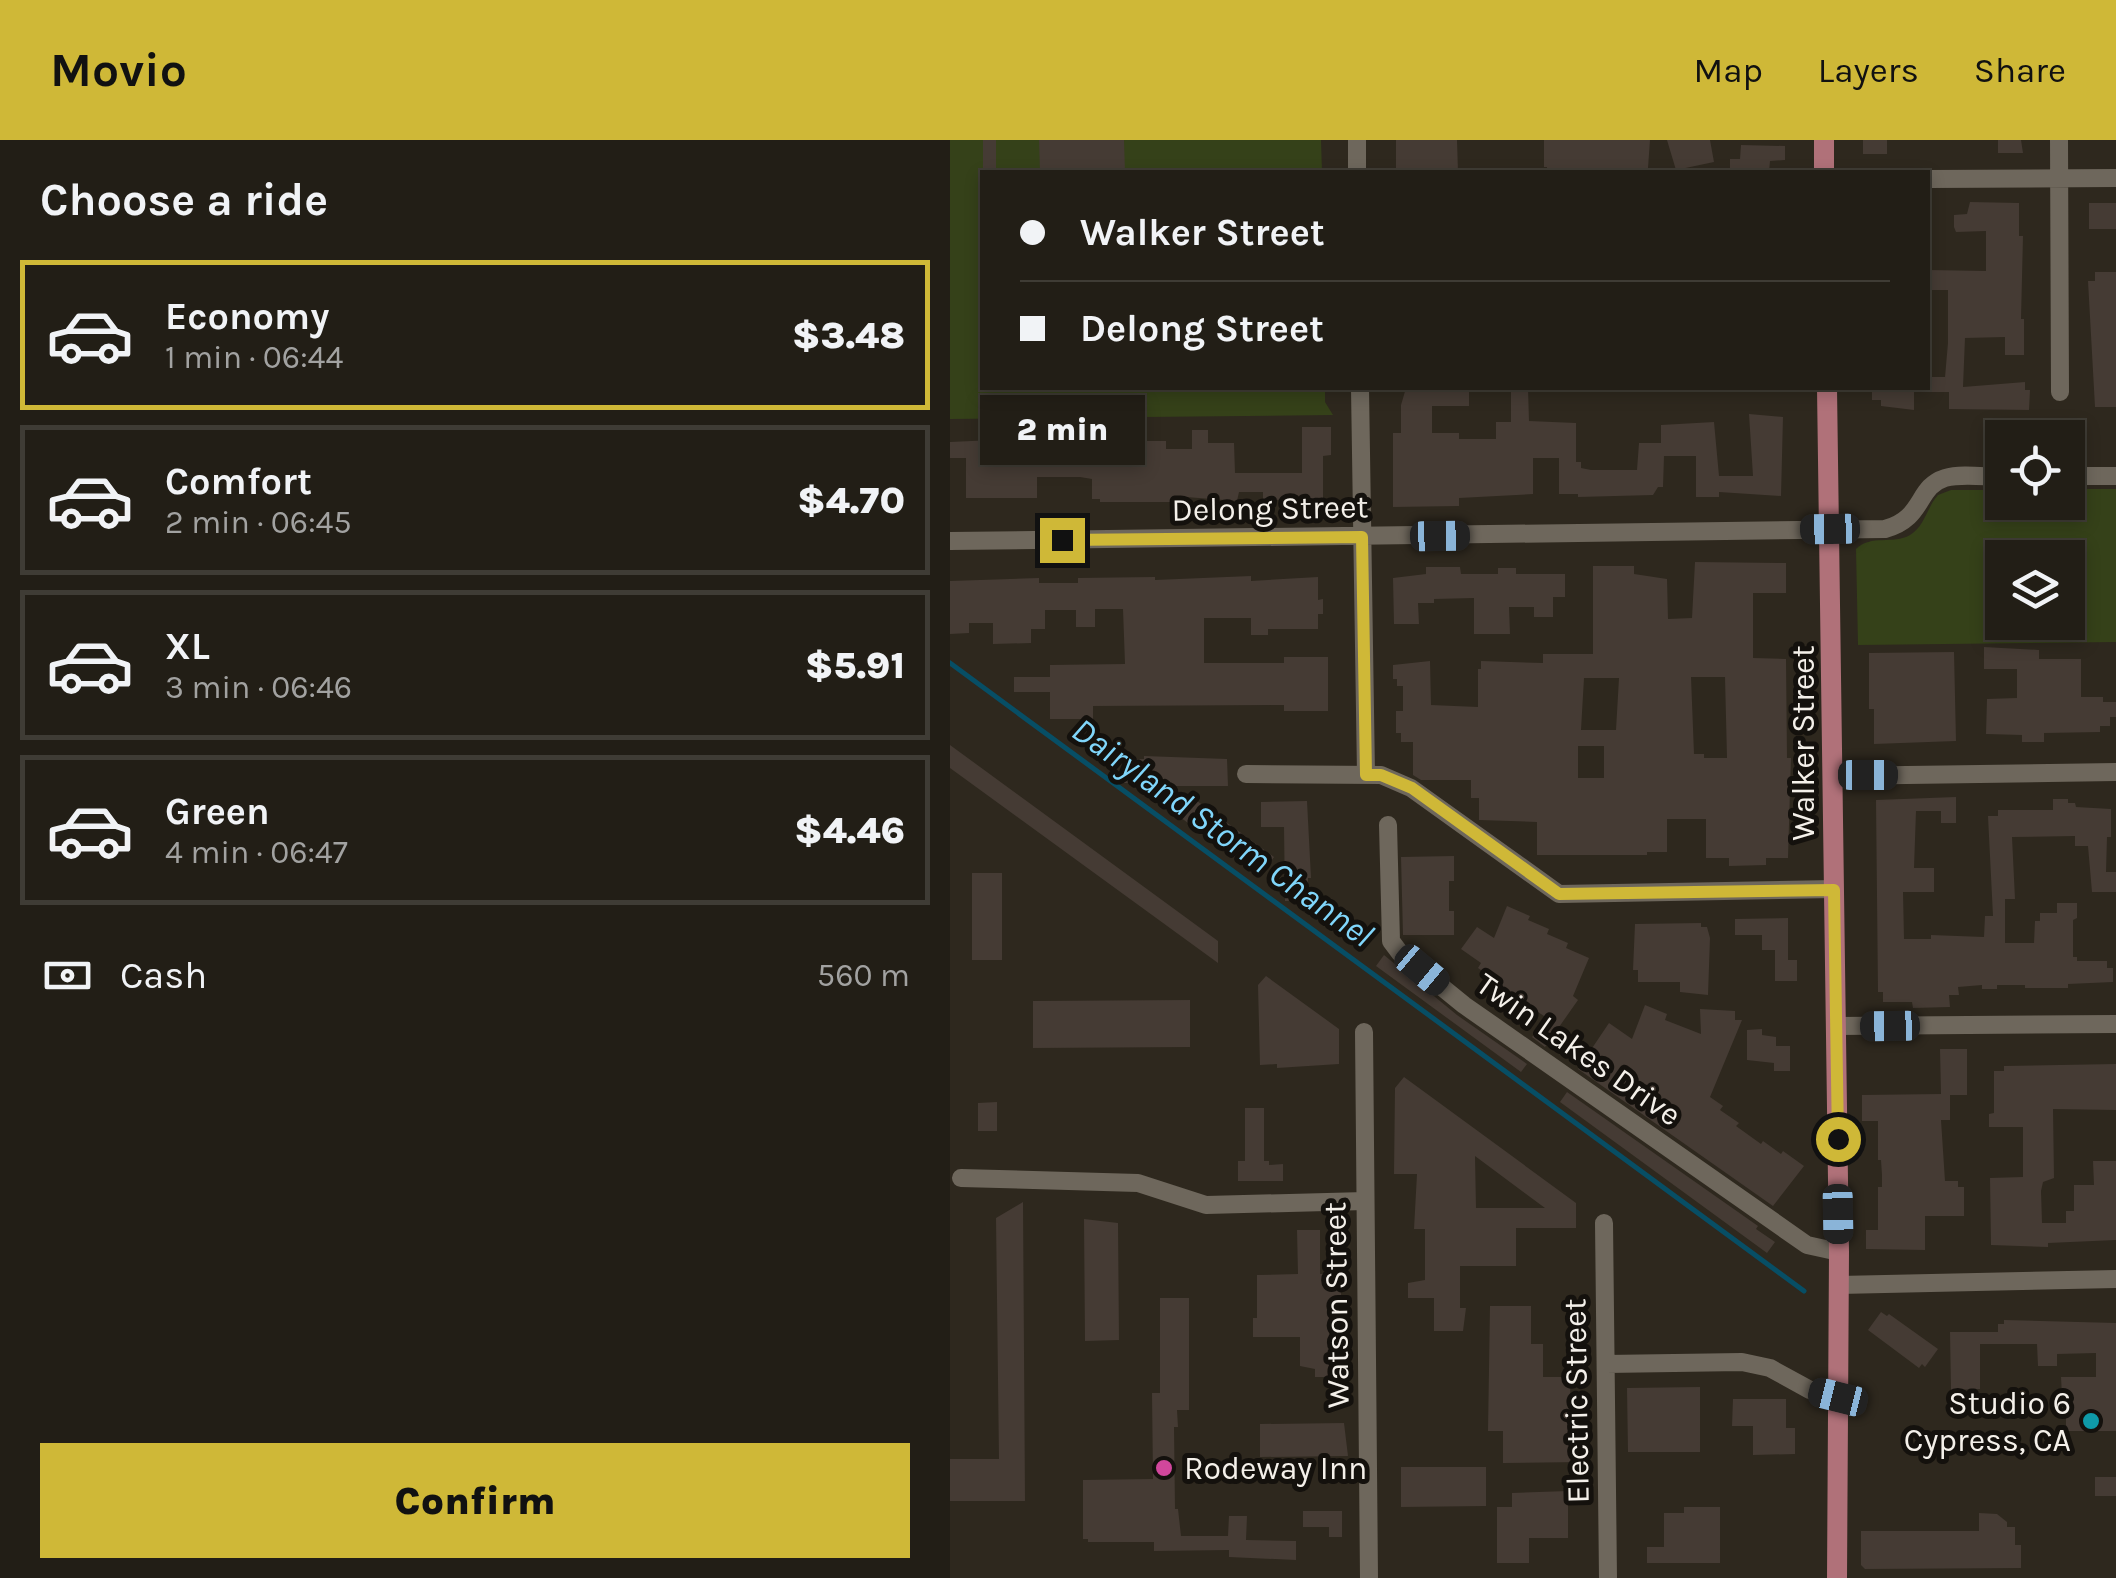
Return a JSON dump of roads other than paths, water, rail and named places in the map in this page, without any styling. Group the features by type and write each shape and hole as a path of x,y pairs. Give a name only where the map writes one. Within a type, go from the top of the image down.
{"main road":[{"path":"1824,140 1824,170"},
{"name":"Walker Street","path":"1827,390 1839,1252 1837,1578"}],"street":[{"path":"1357,140 1358,170"},
{"path":"2059,140 2060,392"},
{"path":"1930,179 2116,178"},
{"path":"1360,390 1366,775"},
{"path":"2085,476 2116,476"},
{"name":"Delong Street","path":"950,541 1885,529 1903,524 1934,484 1946,478 1985,477"},
{"path":"1834,776 2116,772"},
{"path":"1246,774 1381,775 1412,788 1559,894 1834,890"},
{"name":"Twin Lakes Drive","path":"1388,825 1391,941 1400,953 1464,1005 1807,1246 1839,1252"},
{"path":"1836,1026 2116,1024"},
{"name":"Watson Street","path":"1364,1032 1369,1578"},
{"path":"961,1178 1138,1183 1206,1205 1365,1202"},
{"name":"Electric Street","path":"1604,1223 1608,1578"},
{"path":"1839,1285 2116,1279"},
{"path":"1606,1364 1742,1362 1770,1368 1810,1390 1838,1397"}],"waterway":[{"name":"Dairyland Storm Channel","path":"950,663 1804,1291"}],"place":[{"name":"Studio 6 Cypress, CA","path":"2091,1421"},
{"name":"Rodeway Inn","path":"1164,1468"}]}
